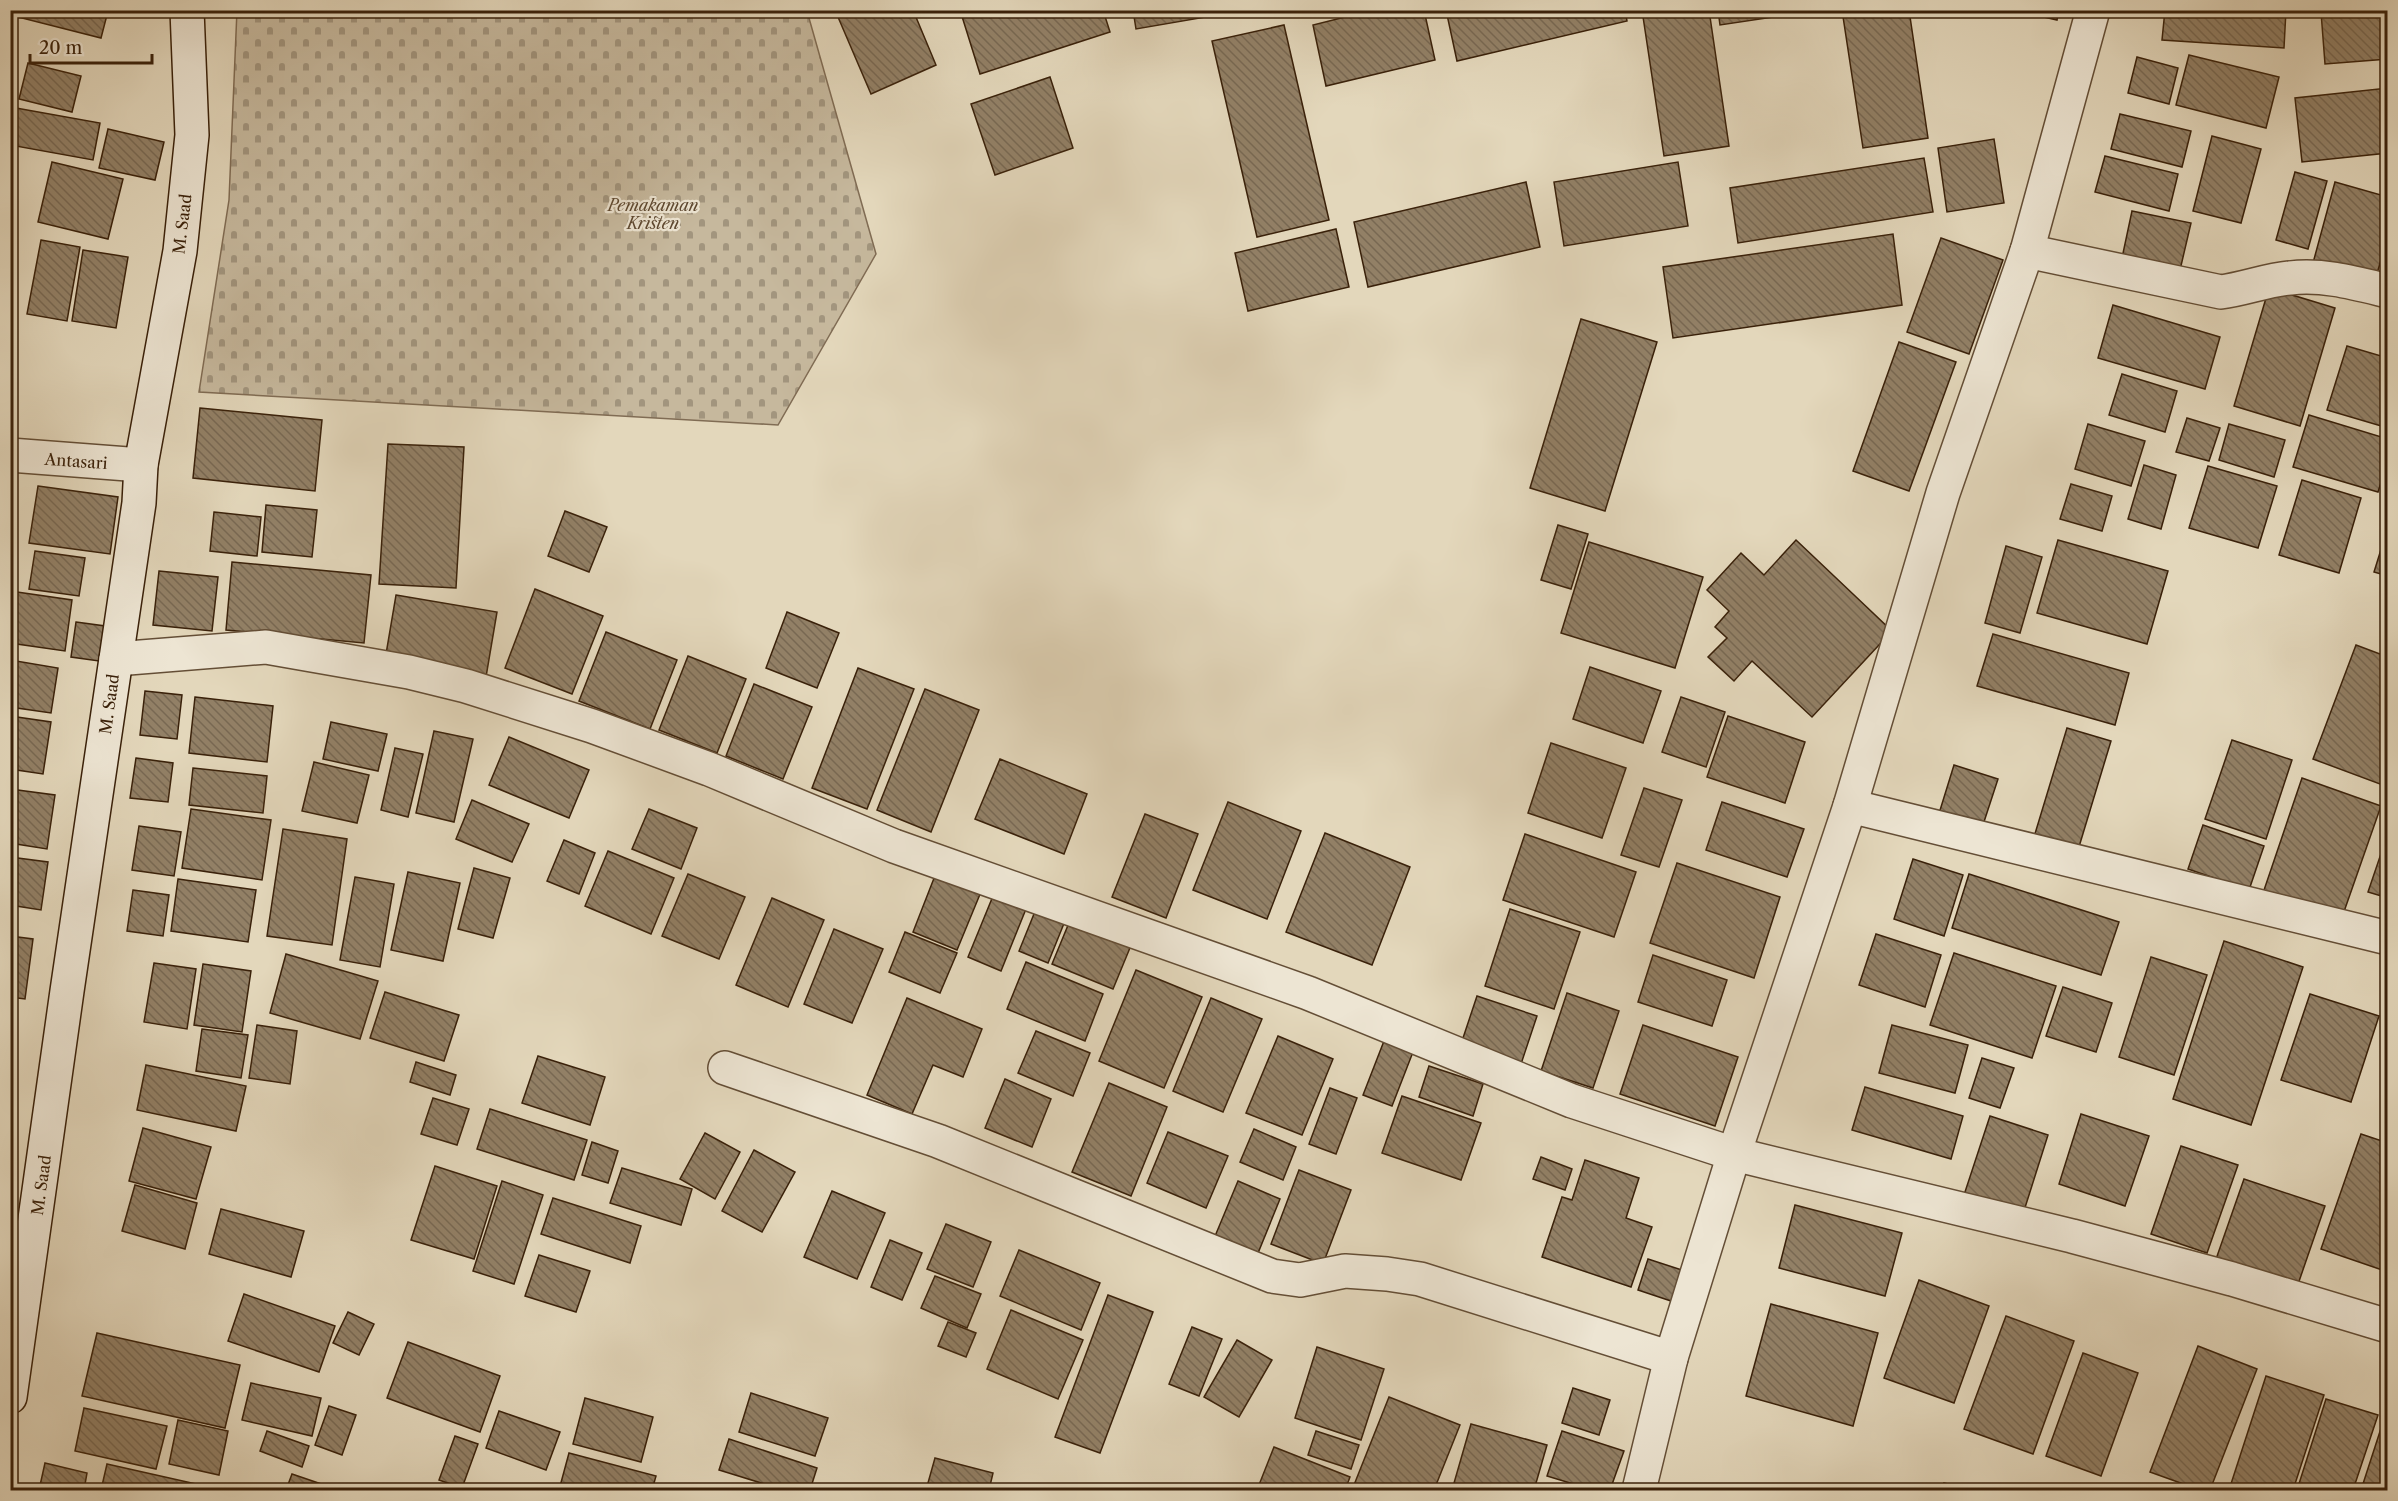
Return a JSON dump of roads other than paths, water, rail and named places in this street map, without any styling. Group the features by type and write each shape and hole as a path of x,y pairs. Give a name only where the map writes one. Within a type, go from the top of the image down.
{"street":[{"name":"M. Saad","path":"10,1397 67,991 140,503 141,465 180,251 192,135 187,10"},
{"path":"1638,1491 1671,1358 1734,1154 1850,806 1943,492 2027,251 2093,10"},
{"path":"2027,251 2221,292 2289,278 2331,278 2388,291"},
{"name":"Antasari","path":"10,455 141,465"},
{"path":"116,659 266,647 409,672 513,700 709,769 894,846 1308,993 1572,1101 1734,1154 2072,1236 2232,1279 2388,1326"},
{"path":"1850,806 2388,938"},
{"path":"725,1068 938,1141 1272,1276 1300,1280 1345,1271 1420,1279 1671,1358"}],"park label":[{"name":"Pemakaman Kristen","path":"653,214"}]}
